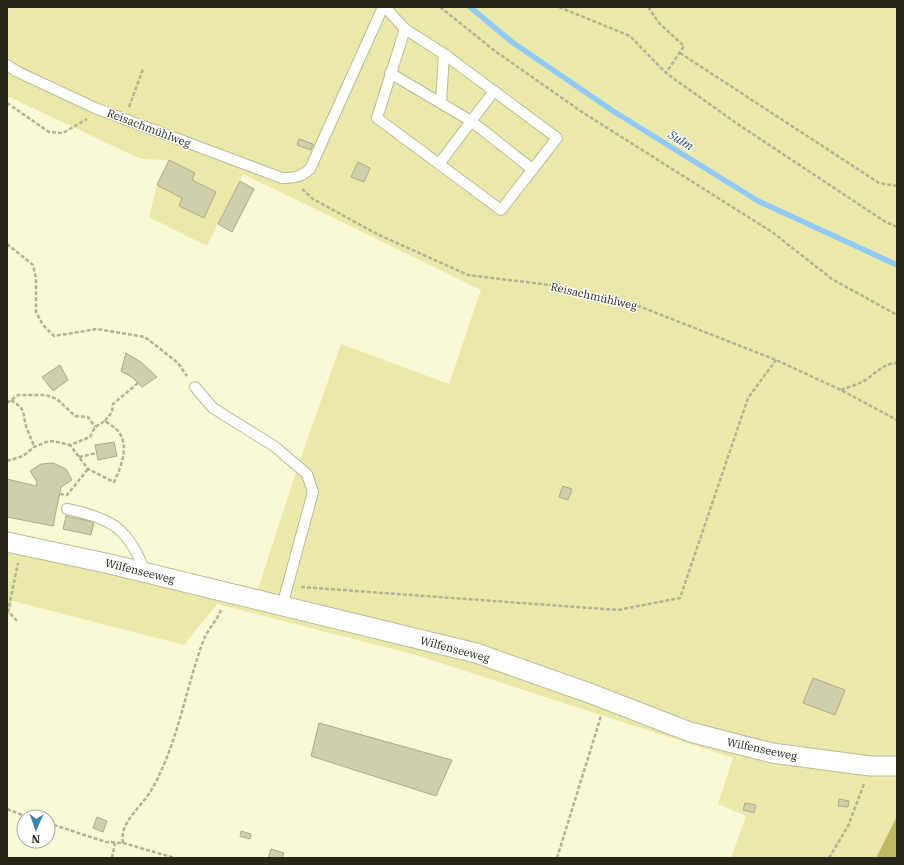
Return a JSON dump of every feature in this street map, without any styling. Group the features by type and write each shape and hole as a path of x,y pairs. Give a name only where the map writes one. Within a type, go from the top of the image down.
{"street":[{"name":"Wilfenseeweg","path":"7,542 145,572 476,653 690,732 772,753 870,766 897,766"}],"lane":[{"path":"295,178 304,175 310,169 384,7 405,29 444,54 557,138 501,210 377,118 405,29"},
{"path":"440,103 444,54"},
{"name":"Reisachmühlweg","path":"7,65 16,71 95,108 282,178 295,178"},
{"path":"390,73 471,121 532,169"},
{"path":"439,164 494,91"},
{"path":"195,387 213,408 274,446 307,474 313,492 282,606"},
{"path":"67,509 94,514 119,528 138,552 145,572"}],"path":[{"path":"440,7 495,51 582,112 772,232 832,278 897,315"},
{"path":"559,7 630,36 666,73 736,123 884,221 897,227"},
{"path":"648,7 659,23 684,46 666,73"},
{"path":"680,53 878,183 897,186"},
{"path":"125,119 143,69"},
{"path":"7,103 28,120 49,132 63,133 90,117 95,108"},
{"name":"Reisachmühlweg","path":"295,178 303,190 313,198 364,227 468,275 558,286 636,305 776,360 841,390 897,420"},
{"path":"7,244 33,265 36,278 36,312 43,325 54,336 97,329 145,337 178,363 195,387"},
{"path":"288,586 618,610 680,598 748,398 776,360"},
{"path":"841,390 863,382 875,372 892,363 897,363"},
{"path":"7,462 23,456 34,447 53,441 70,445 90,437 95,427 105,421 112,412 113,404 138,383"},
{"path":"7,403 18,395 46,394 57,399 75,416 88,417 95,427"},
{"path":"11,400 20,407 25,414 26,426 32,437 34,447"},
{"path":"70,445 88,469 114,482 122,464 122,439 117,430 105,421"},
{"path":"79,457 97,453"},
{"path":"60,494 67,495 88,469"},
{"path":"17,569 8,611 17,621"},
{"path":"123,844 121,836 124,827 152,790 169,752 183,714 204,639 210,627 219,615 229,593"},
{"path":"558,858 606,700"},
{"path":"829,858 848,826 859,796"},
{"path":"56,826 106,842 123,844 175,858"},
{"path":"112,858 115,843"}],"shaded area":[{"path":"7,7 897,7 897,816 876,858 731,858 746,816 718,804 733,758 416,655 217,604 184,645 13,601 7,622 7,532 258,589 298,466 341,344 449,384 481,290 243,174 207,246 149,217 157,185 169,160 141,159 7,96"},
{"path":"897,816 897,858 876,858"}],"building":[{"path":"299,139 313,144 311,150 297,145"},
{"path":"169,160 195,173 192,180 216,192 204,218 179,206 182,198 157,185"},
{"path":"358,162 370,168 364,182 351,177"},
{"path":"240,181 254,189 232,232 218,224"},
{"path":"126,353 141,362 157,377 142,387 133,378 121,371"},
{"path":"60,365 68,380 53,391 42,377"},
{"path":"114,442 117,456 98,460 95,445"},
{"path":"53,463 66,469 72,480 61,487 53,526 7,517 7,479 36,486 37,482 30,471 41,464"},
{"path":"563,486 572,489 568,500 559,497"},
{"path":"66,516 94,522 91,535 63,529"},
{"path":"813,678 845,690 835,715 803,703"},
{"path":"319,723 452,760 436,796 311,756"},
{"path":"839,799 849,801 848,807 838,806"},
{"path":"745,803 756,805 754,813 743,810"},
{"path":"97,817 107,821 103,832 93,828"},
{"path":"241,831 251,834 250,839 240,836"},
{"path":"271,849 284,853 282,858 268,858"}],"waterway":[{"name":"Sulm","path":"470,7 512,42 613,111 758,201 897,265"}]}
